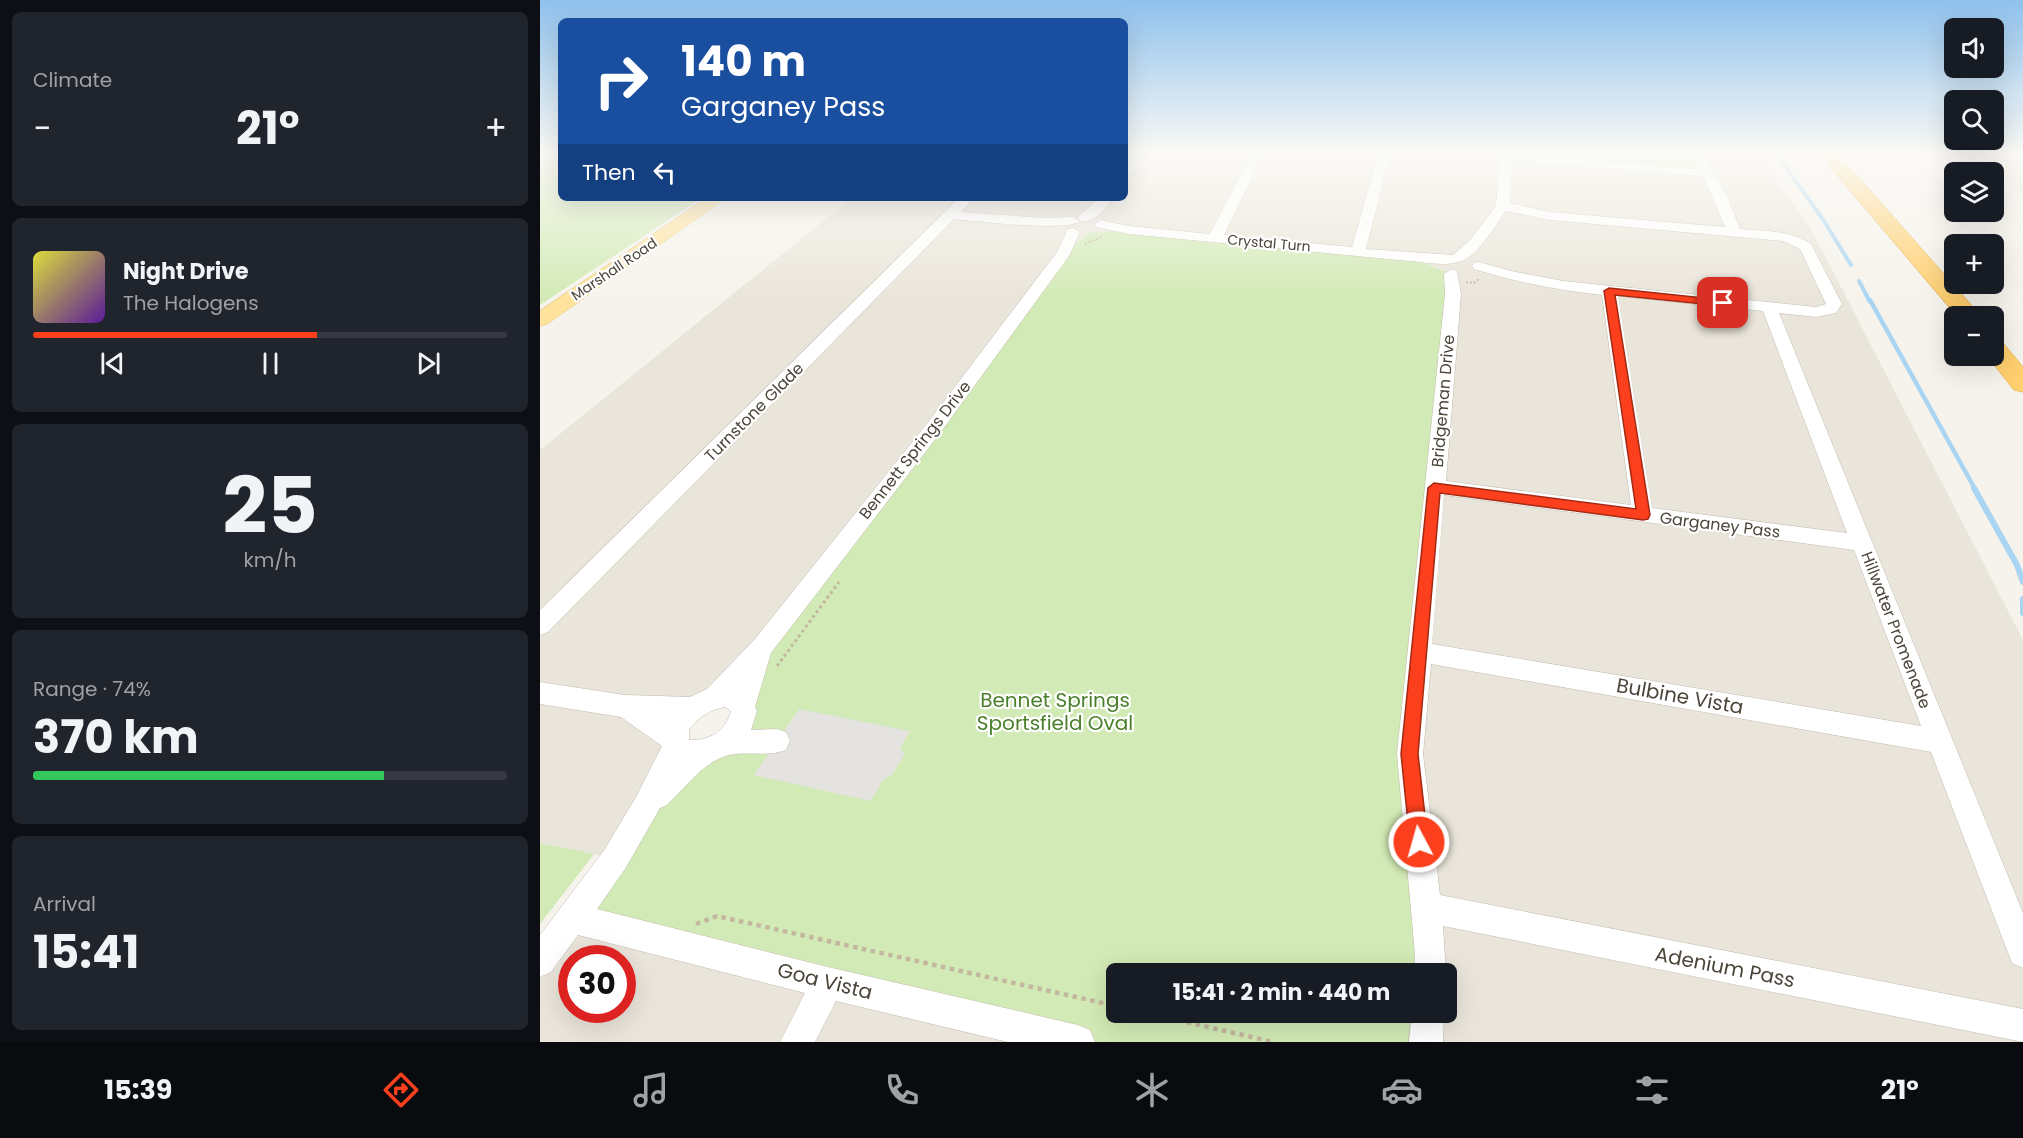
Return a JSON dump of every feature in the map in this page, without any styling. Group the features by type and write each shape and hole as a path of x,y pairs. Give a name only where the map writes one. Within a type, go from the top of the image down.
{"highway":[{"path":"1872,204 1960,306"},
{"path":"1885,204 1944,271"},
{"path":"1965,294 1975,306"},
{"path":"2004,340 2023,363"},
{"path":"2004,360 2023,384"}],"main road":[{"name":"Marshall Road","path":"540,320 710,204"}],"street":[{"name":"Turnstone Glade","path":"540,625 962,204"},
{"path":"1087,229 1103,204"},
{"path":"1215,238 1232,204"},
{"path":"1358,252 1371,204"},
{"path":"1721,204 1734,232"},
{"path":"1452,271 1503,206 1550,216 1785,237 1806,247 1834,304 1830,310 1816,312 1609,291 1643,515"},
{"name":"Crystal Turn","path":"951,215 1409,257 1452,271 1475,269 1563,286 1609,291"},
{"name":"Bennett Springs Drive","path":"675,742 679,722 704,703 763,646 936,425 1064,253 1087,229"},
{"path":"1452,271 1475,269 1475,243"},
{"name":"Bridgeman Drive","path":"1431,963 1410,754 1452,271"},
{"name":"Hillwater Promenade","path":"1769,307 2023,952"},
{"name":"Garganey Pass","path":"1434,488 1862,543"},
{"name":"Bennett Springs Drive","path":"714,748 734,735 763,646"},
{"name":"Bulbine Vista","path":"1419,652 1940,741"},
{"path":"540,693 626,706 704,703 733,698 743,712 777,741 714,748 692,754 682,752 675,742 626,706"},
{"path":"540,961 615,859 646,807 675,742"},
{"path":"646,807 714,748"},
{"name":"Adenium Pass","path":"1426,907 2023,1026"},
{"name":"Goa Vista","path":"572,918 828,983 1078,1042"},
{"path":"797,1042 828,983"},
{"path":"1426,1042 1427,1023"}],"path":[{"path":"777,667 839,581"},
{"path":"687,924 696,924 717,916 1106,1004"},
{"path":"1191,1023 1273,1042"}],"shaded area":[{"path":"845,204 1793,204 1810,227 2023,640 2023,1042 1426,1042 1427,1023 1457,1023 1457,963 1429,963 1410,754 1452,274 1409,257 1089,233 1064,253 676,746 615,859 540,843 540,450"},
{"path":"799,709 910,731 900,748 905,754 891,776 883,780 871,801 754,775"},
{"path":"572,918 1078,1042 540,1042 540,961"}],"green space":[{"path":"540,204 693,204 540,305"},
{"name":"Bennet Springs Sportsfield Oval","path":"1129,230 1409,257 1452,274 1420,652 1430,963 1106,963 1106,1023 1427,1023 1426,1042 1078,1042 572,918 646,807 715,749 763,646 1064,253 1089,233"},
{"path":"540,843 594,854 540,924"}],"waterway":[{"path":"1812,204 1851,265"},
{"path":"1859,281 1870,302"},
{"path":"1870,300 1975,489"},
{"path":"1974,488 2017,565 2023,582"},
{"path":"2023,599 2023,613"}],"route":[{"path":"1419,842 1410,754 1434,488 1643,515 1609,291 1723,303"}]}
